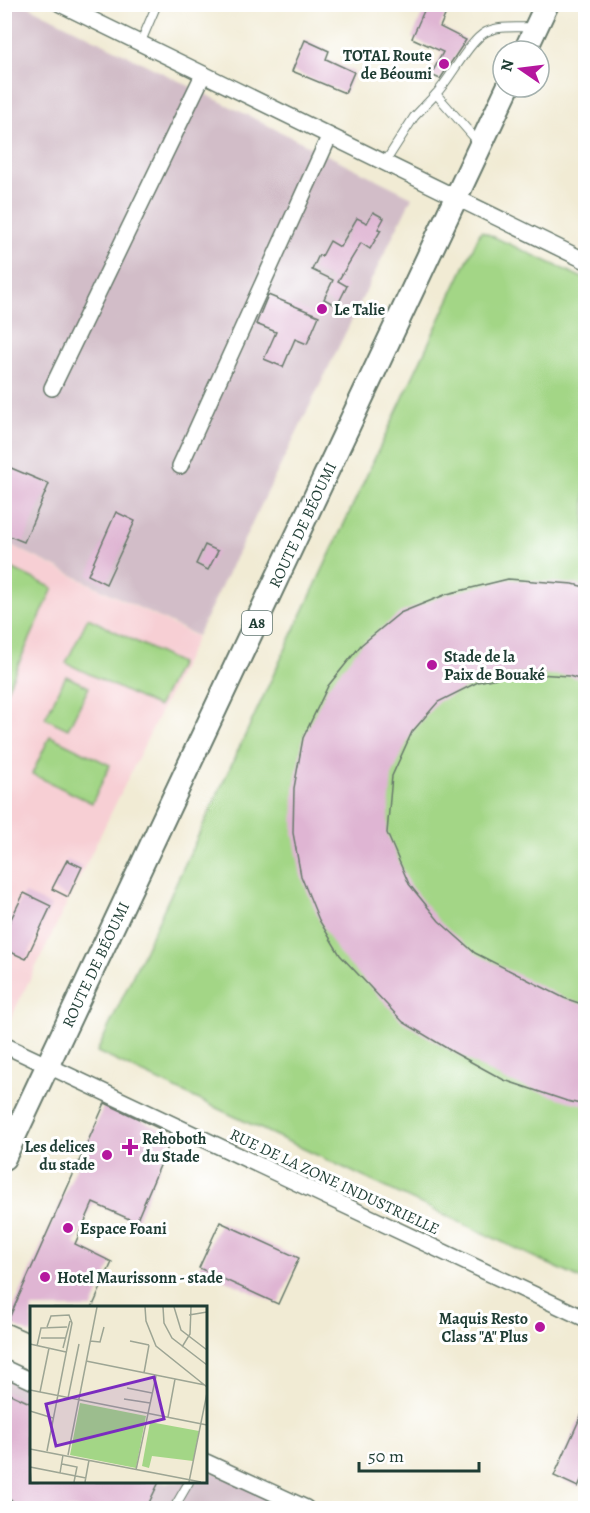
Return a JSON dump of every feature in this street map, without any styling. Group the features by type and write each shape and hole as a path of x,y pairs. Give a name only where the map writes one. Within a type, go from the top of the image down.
{"main road":[{"path":"531,39 547,4"},
{"name":"ROUTE DE BÉOUMI","path":"4,1158 503,99"}],"street":[{"path":"60,4 585,261"},
{"path":"52,388 203,75"},
{"path":"180,466 329,137"},
{"name":"RUE DE LA ZONE INDUSTRIELLE","path":"4,1046 585,1318"},
{"path":"4,1368 30,1380"},
{"path":"207,1462 306,1509"}],"lane":[{"path":"140,44 157,4"},
{"path":"384,164 414,117 447,82 477,39 487,31 499,28 537,27"},
{"path":"436,94 481,146"},
{"path":"174,1509 188,1483"}],"shaded area":[{"path":"4,5 26,5 412,197 197,636 5,542"},
{"path":"4,542 197,637 7,1026 4,1025"},
{"path":"4,1377 30,1389 30,1483 207,1483 207,1468 295,1508 5,1508"}],"green space":[{"name":"Stade de la Paix de Bouaké","path":"481,231 585,279 585,1281 97,1052"},
{"path":"5,565 53,588 5,694"},
{"path":"88,618 180,663 158,707 66,663"},
{"path":"66,676 89,687 68,729 45,718"},
{"path":"50,736 110,765 92,803 32,774"}],"building":[{"path":"427,4 450,4 440,27 466,40 440,79 431,75 443,52 412,38"},
{"path":"305,40 329,51 326,59 354,72 345,93 292,71"},
{"path":"373,212 384,218 378,229 381,230 370,249 361,243 338,281 347,286 337,306 324,299 333,280 312,270 319,255 322,256 330,241 340,247 357,218 367,223"},
{"path":"268,295 319,316 307,344 295,339 283,367 264,359 276,332 256,324"},
{"path":"4,465 49,484 24,542 4,534"},
{"path":"116,512 135,521 106,584 88,575"},
{"path":"205,545 218,551 208,570 196,564"},
{"path":"508,579 585,587 585,681 569,676 521,673 478,682 438,702 412,732 392,776 387,833 409,884 439,921 475,953 564,998 585,1005 585,1105 504,1080 403,1022 340,955 319,920 301,876 293,833 294,788 303,738 328,686 361,645 400,613 447,594"},
{"path":"67,860 82,867 68,897 52,889"},
{"path":"24,893 51,906 26,959 4,949 4,933"},
{"path":"105,1103 173,1135 136,1222 93,1203 75,1244 112,1262 93,1306 30,1306 30,1333 7,1323"},
{"path":"220,1222 299,1258 278,1304 199,1268"},
{"path":"4,1391 30,1403 30,1483 159,1483 146,1509 28,1509 4,1497"},
{"path":"585,1407 585,1471 578,1487 554,1476"}],"place":[{"name":"TOTAL Route de Béoumi","path":"444,64"},
{"name":"Le Talie","path":"322,309"},
{"name":"Stade de la Paix de Bouaké","path":"432,665"},
{"name":"Rehoboth du Stade","path":"130,1147"},
{"name":"Les delices du stade","path":"107,1155"},
{"name":"Espace Foani","path":"68,1228"},
{"name":"Hotel Maurissonn - stade","path":"45,1277"},
{"name":"Maquis Resto Class \"A\" Plus","path":"540,1327"}]}
